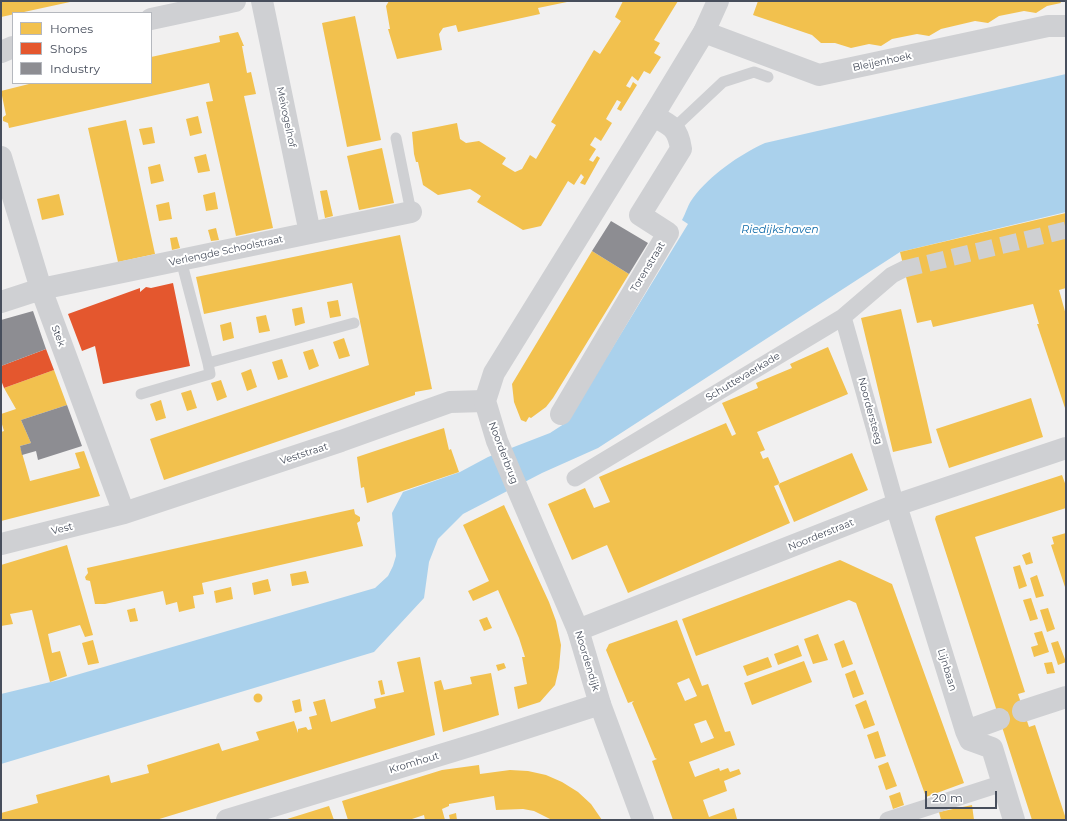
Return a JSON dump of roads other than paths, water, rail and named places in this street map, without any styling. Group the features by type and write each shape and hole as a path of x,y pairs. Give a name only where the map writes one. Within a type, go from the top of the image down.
{"street":[{"path":"164,11 235,1"},
{"name":"Meivogelhof","path":"262,1 310,233"},
{"path":"485,401 494,373 704,32 718,1"},
{"name":"Bleijenhoek","path":"704,32 819,75 1048,26 1066,26"},
{"path":"1,52 12,47"},
{"path":"653,116 668,123 673,129"},
{"name":"Torenstraat","path":"561,414 668,233 640,215 681,149 679,136 673,129"},
{"name":"Stek","path":"1,157 41,289 124,513"},
{"name":"Verlengde Schoolstraat","path":"1,302 41,289 411,212"},
{"name":"Schuttevaerkade","path":"575,478 844,317 892,275 904,269"},
{"name":"Noordersteeg","path":"844,317 896,505"},
{"name":"Noorderbrug","path":"485,401 497,441 520,497"},
{"name":"Veststraat","path":"124,513 341,441 450,402 485,401"},
{"name":"Noorderstraat","path":"578,630 896,505 1065,453"},
{"name":"Noordendijk","path":"520,497 578,630 600,704 643,820"},
{"name":"Lijnbaan","path":"896,505 966,731"},
{"name":"Vest","path":"1,544 124,513"},
{"path":"1023,711 1066,697"},
{"name":"Kromhout","path":"227,820 460,749 600,704"},
{"path":"999,719 966,731 970,740 992,748 1014,820"},
{"path":"888,820 1003,783"}],"lane":[{"path":"673,129 723,82 754,72 768,76"},
{"path":"396,138 411,212"},
{"path":"140,394 210,374 181,260"},
{"path":"208,363 354,324"}],"water":[{"name":"Riedijkshaven","path":"1066,74 1066,212 900,252 598,448 542,473 463,514 438,539 429,562 424,598 374,652 1,764 1,694 59,680 375,588 388,576 396,556 392,513 403,492 460,472 488,457 550,433 567,422 688,224 682,220 691,200 716,174 745,153 765,143"}],"tunnel":[{"path":"904,269 1066,230"}]}
